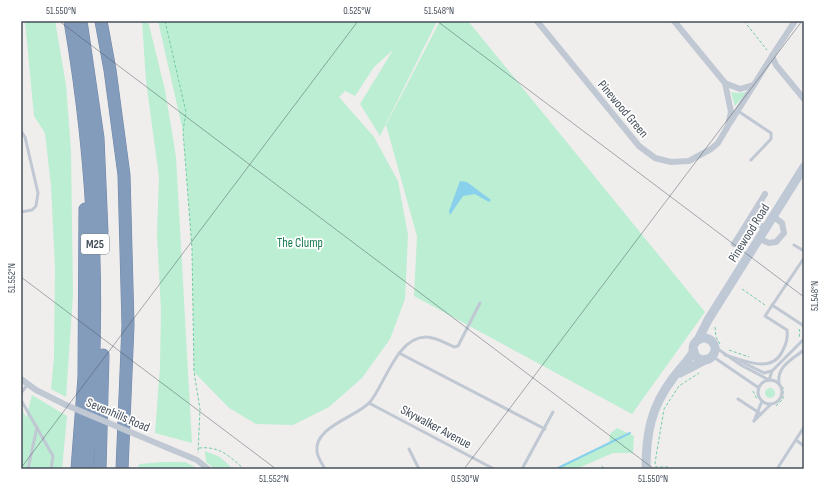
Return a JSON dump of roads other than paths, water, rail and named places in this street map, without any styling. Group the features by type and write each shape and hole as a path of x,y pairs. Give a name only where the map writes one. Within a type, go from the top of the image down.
{"highway":[{"name":"M25","path":"67,21 74,68 85,168 84,377 77,469"},
{"name":"M25","path":"70,21 85,119 92,185 95,250 95,367 87,469"},
{"name":"M25","path":"81,21 98,138 102,212 103,372 100,469"},
{"name":"M25","path":"101,21 110,70 124,174 128,325 122,469"},
{"name":"M25","path":"92,469 103,372"}],"street":[{"name":"Pinewood Green","path":"536,21 639,146 647,153 671,162 688,161 718,144 753,85 795,21"},
{"name":"Pinewood Green","path":"674,21 725,83 731,112 728,126"},
{"path":"772,56 776,65 804,98"},
{"path":"725,83 740,89 753,85"},
{"name":"Pinewood Road","path":"698,340 708,320 804,167"},
{"path":"734,244 765,194"},
{"path":"760,239 768,243 776,242 784,233 782,223 774,217"},
{"path":"750,219 766,229"},
{"name":"Pinewood Road","path":"713,343 710,326 715,311"},
{"path":"646,469 648,430 657,406 674,376 686,363 694,351 698,340 704,338 713,343 709,358 674,376"},
{"path":"694,351 699,358 709,358"},
{"name":"Sevenhills Road","path":"21,379 66,405 198,460 208,469"}],"lane":[{"path":"738,111 771,133 771,139 751,160"},
{"path":"21,131 25,137 38,193 38,200 32,210 21,212"},
{"path":"794,245 804,251"},
{"path":"725,355 763,365 775,360 785,347 788,339 787,330 765,316 804,258"},
{"path":"324,469 317,452 318,442 324,432 369,403 399,354 410,343 424,337 440,340 454,347 458,346 480,303"},
{"path":"771,307 804,326"},
{"path":"760,412 762,401 759,395 759,388 763,383 769,380 772,371 804,339"},
{"path":"713,343 725,355 769,380 779,384"},
{"path":"760,412 778,401 782,395 779,384 780,373 785,365 804,350"},
{"path":"399,354 545,429"},
{"path":"725,355 764,373 772,371"},
{"path":"709,358 759,388"},
{"path":"28,384 22,393 21,400 53,456 50,469"},
{"path":"738,399 760,412"},
{"path":"762,401 772,404"},
{"name":"Skywalker Avenue","path":"369,403 494,469"},
{"path":"522,469 553,412"},
{"path":"28,469 37,427"},
{"path":"777,469 804,427"},
{"path":"796,440 804,446"},
{"path":"409,449 419,469"}],"water":[{"path":"460,181 467,182 491,200 489,202 475,194 463,196 450,215 449,211"}],"waterway":[{"path":"556,469 630,433"}],"park label":[{"name":"The Clump","path":"300,243"}]}
